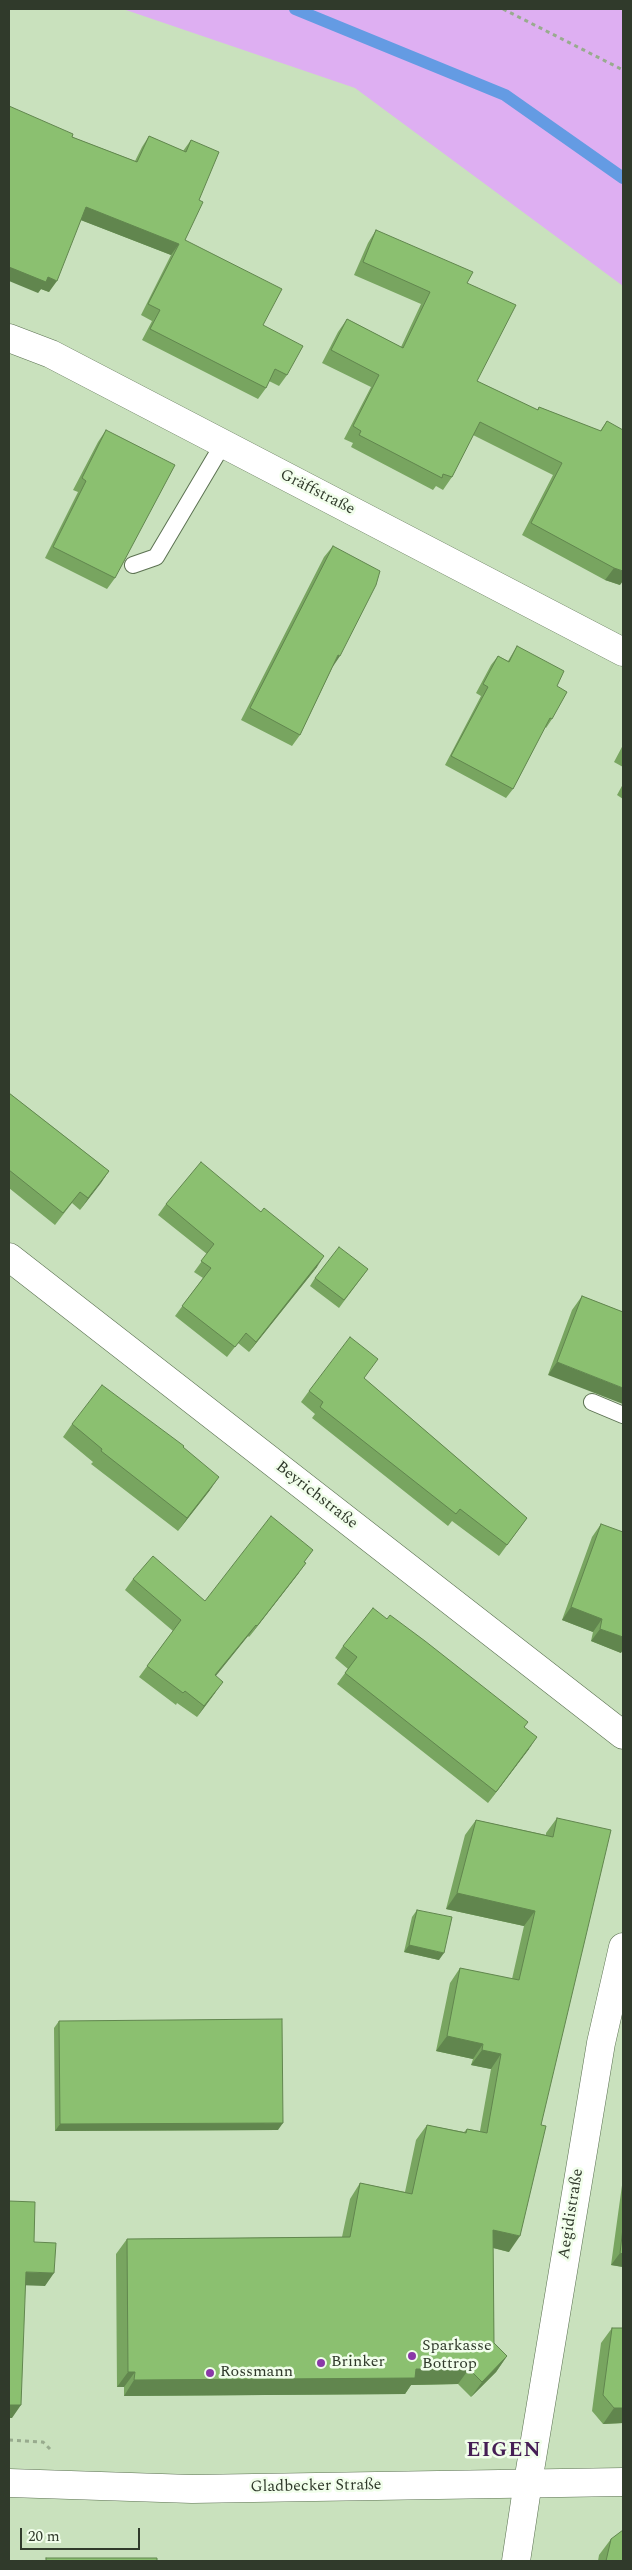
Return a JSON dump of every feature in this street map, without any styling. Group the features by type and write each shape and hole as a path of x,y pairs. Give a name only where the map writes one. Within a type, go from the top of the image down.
{"street":[{"name":"Gräffstraße","path":"9,338 51,354 623,652"},
{"name":"Beyrichstraße","path":"9,1257 623,1735"},
{"name":"Aegidistraße","path":"516,2561 601,2043 623,1947"},
{"name":"Gladbecker Straße","path":"9,2483 200,2489 528,2482 623,2482"}],"lane":[{"path":"133,565 156,558 223,444"},
{"path":"592,1402 623,1415"}],"path":[{"path":"503,9 623,70"}],"shaded area":[{"path":"123,9 619,9 623,11 623,286 355,88"}],"building":[{"path":"9,106 73,134 72,137 137,162 149,136 186,152 191,140 219,152 199,200 203,202 185,240 282,289 263,325 303,346 287,375 275,369 266,388 150,329 160,310 148,304 179,244 86,207 57,281 48,277 46,282 9,267"},
{"path":"376,230 473,272 467,283 516,305 477,381 538,410 539,407 601,431 607,421 623,430 623,571 614,568 531,523 562,463 480,422 452,477 443,474 442,478 359,435 361,431 353,426 379,375 331,350 347,319 403,348 430,292 363,262"},
{"path":"106,430 175,465 115,578 53,547 86,481 82,478"},
{"path":"333,546 380,571 376,585 340,656 338,655 300,735 250,708"},
{"path":"517,646 564,671 557,686 567,692 552,719 550,718 513,789 451,756 488,687 483,684 498,656 509,662"},
{"path":"9,1093 109,1171 88,1198 80,1192 63,1213 9,1170"},
{"path":"201,1162 261,1212 264,1208 324,1256 256,1342 246,1333 235,1347 182,1306 211,1268 201,1261 214,1244 166,1204"},
{"path":"339,1247 368,1269 344,1300 315,1278"},
{"path":"582,1296 623,1312 623,1388 557,1362"},
{"path":"350,1337 378,1359 364,1378 527,1518 507,1545 460,1509 456,1514 320,1407 323,1402 309,1391"},
{"path":"102,1385 184,1446 219,1477 187,1518 101,1451 102,1449 72,1424"},
{"path":"271,1516 313,1550 304,1562 306,1563 257,1626 215,1675 223,1682 204,1706 147,1666 181,1620 133,1579 153,1556 205,1601"},
{"path":"601,1524 623,1532 623,1637 600,1629 602,1619 571,1607"},
{"path":"373,1608 387,1619 390,1615 528,1722 524,1727 537,1737 496,1792 345,1673 357,1657 343,1646"},
{"path":"557,1818 611,1830 541,2125 546,2126 520,2236 493,2230 494,2343 507,2356 482,2382 469,2369 416,2369 415,2378 134,2380 135,2372 128,2372 127,2239 350,2237 360,2183 412,2194 427,2125 466,2133 467,2129 487,2133 501,2054 482,2050 483,2044 447,2036 460,1968 519,1980 535,1911 457,1893 476,1820 553,1837"},
{"path":"417,1910 452,1917 444,1953 409,1945"},
{"path":"282,2019 283,2123 60,2124 59,2021"},
{"path":"9,2201 35,2202 34,2242 56,2243 54,2273 26,2272 21,2405 9,2405"},
{"path":"623,2228 623,2254 620,2253"},
{"path":"612,2328 623,2328 623,2408 614,2408 603,2395"},
{"path":"623,2530 623,2561 606,2561 611,2539"},
{"path":"46,2558 157,2558 157,2561 46,2561"}],"waterway":[{"path":"295,9 505,95 623,178"}],"place":[{"name":"Sparkasse Bottrop","path":"412,2356"},
{"name":"Brinker","path":"321,2363"},
{"name":"Rossmann","path":"210,2373"}],"district":[{"name":"EIGEN","path":"504,2452"}]}
